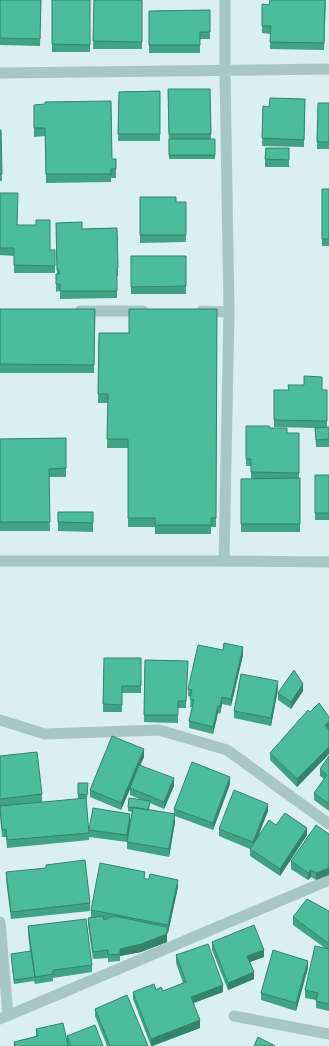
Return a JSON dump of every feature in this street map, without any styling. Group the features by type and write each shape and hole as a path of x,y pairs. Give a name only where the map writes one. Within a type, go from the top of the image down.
{"street":[{"path":"224,561 229,312 225,0"},
{"path":"0,73 329,69"},
{"path":"71,311 150,311"},
{"path":"190,311 229,312"},
{"path":"0,561 329,562"},
{"path":"0,720 44,734 159,730 227,750 329,824"},
{"path":"0,922 4,1017 329,880"},
{"path":"234,1016 329,1034"}],"building":[{"path":"0,0 41,0 40,39 0,38"},
{"path":"52,0 90,0 90,45 52,44"},
{"path":"94,0 142,0 142,42 93,41"},
{"path":"270,0 325,0 324,43 270,42 271,26 262,26 262,4 269,5"},
{"path":"210,10 210,32 200,32 200,45 149,45 149,11"},
{"path":"168,89 210,89 211,134 169,134"},
{"path":"160,91 160,134 118,134 119,92"},
{"path":"270,98 305,99 304,140 262,138 263,106 269,107"},
{"path":"111,101 112,159 116,159 116,169 111,169 111,174 46,174 45,128 34,128 34,105 45,104 45,102"},
{"path":"318,103 329,103 329,142 317,142"},
{"path":"1,130 2,174 0,174"},
{"path":"169,139 215,139 215,155 169,155"},
{"path":"266,148 289,148 289,160 265,159"},
{"path":"322,189 329,189 329,239 322,239"},
{"path":"0,193 18,193 17,225 36,225 36,220 50,220 50,250 55,250 55,266 14,265 14,248 0,248"},
{"path":"140,197 176,197 176,202 186,202 186,235 140,235"},
{"path":"82,222 82,229 117,228 117,291 60,291 60,284 56,284 56,274 59,274 59,270 57,270 56,223"},
{"path":"131,256 186,256 186,286 131,287"},
{"path":"0,309 95,309 94,365 0,364"},
{"path":"129,309 217,309 216,518 211,518 211,525 155,525 155,518 128,518 128,439 107,439 108,394 98,394 99,333 129,333"},
{"path":"304,376 322,377 322,390 327,390 327,421 274,420 274,390 289,390 288,385 304,385"},
{"path":"246,426 287,428 287,433 299,433 299,473 251,472 251,459 246,459"},
{"path":"329,427 329,439 316,440 315,428"},
{"path":"66,438 66,468 49,469 50,522 0,522 0,439"},
{"path":"315,475 329,475 329,513 315,513"},
{"path":"300,478 300,524 241,524 241,479"},
{"path":"58,512 93,512 93,523 58,522"},
{"path":"224,643 243,647 231,699 222,697 220,706 218,706 213,727 189,721 194,700 190,699 192,690 188,689 198,645 223,650"},
{"path":"104,658 141,658 141,686 122,686 122,705 103,704"},
{"path":"145,660 188,661 186,701 178,701 178,715 144,715"},
{"path":"294,670 303,684 291,702 278,693"},
{"path":"241,674 278,681 271,718 234,711"},
{"path":"319,703 329,717 329,722 325,725 329,730 329,747 297,779 270,753 308,710 310,712"},
{"path":"112,736 144,749 121,803 90,790"},
{"path":"37,752 42,794 0,799 0,756"},
{"path":"329,756 329,804 314,793 327,775 320,769"},
{"path":"192,762 230,777 213,823 174,809"},
{"path":"139,765 174,778 164,802 130,788"},
{"path":"78,783 88,783 87,795 78,794"},
{"path":"234,790 268,804 253,842 219,829"},
{"path":"86,798 89,833 7,840 6,829 2,830 0,806"},
{"path":"129,798 150,801 148,810 128,807"},
{"path":"133,807 175,814 169,849 127,842"},
{"path":"93,808 130,814 127,835 89,830"},
{"path":"285,813 307,828 280,869 250,849 269,820 276,825"},
{"path":"316,825 329,834 329,868 316,873 311,870 308,873 291,861"},
{"path":"85,860 90,903 11,912 6,872 46,868 46,865"},
{"path":"100,863 145,872 144,879 149,879 150,874 178,880 168,925 91,910"},
{"path":"307,899 329,911 329,944 293,917"},
{"path":"103,916 104,920 114,916 167,927 167,934 141,944 120,949 120,954 108,955 108,950 93,952 88,918"},
{"path":"86,919 92,965 53,970 53,974 35,977 28,926"},
{"path":"254,925 264,950 247,956 254,972 228,983 212,942"},
{"path":"208,944 223,985 191,997 200,1020 151,1039 133,992 154,984 156,990 161,987 163,991 186,982 176,955"},
{"path":"315,946 329,949 329,1004 316,1001 318,993 305,990"},
{"path":"273,950 308,961 296,1003 261,993"},
{"path":"31,951 35,977 14,980 11,954"},
{"path":"127,995 148,1046 110,1046 95,1009"},
{"path":"63,1023 68,1046 15,1046 14,1042 38,1036 36,1029"},
{"path":"95,1025 103,1046 71,1046 67,1036"},
{"path":"258,1037 275,1046 254,1046"}]}
